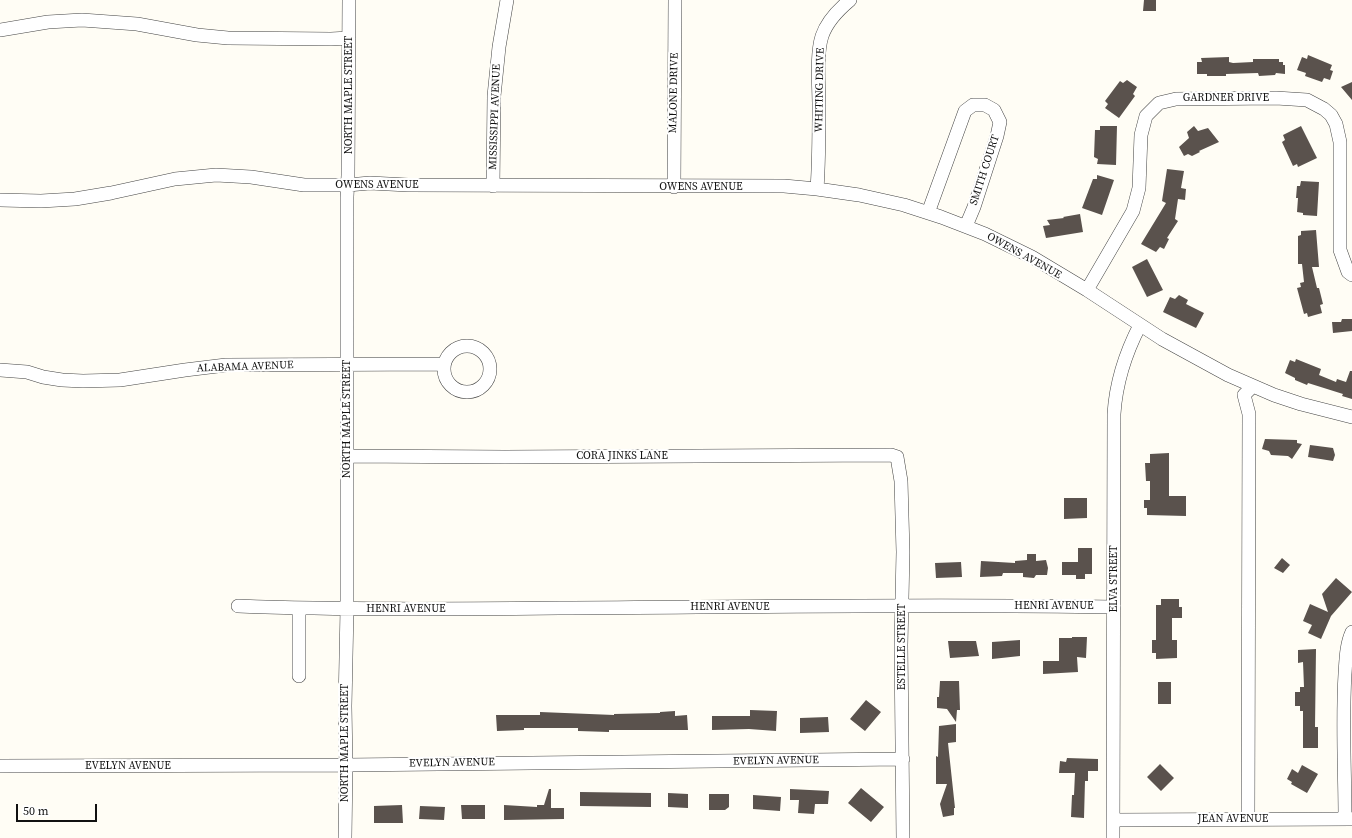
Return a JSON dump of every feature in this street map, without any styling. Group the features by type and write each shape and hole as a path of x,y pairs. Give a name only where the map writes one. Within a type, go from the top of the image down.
{"street":[{"name":"NORTH MAPLE STREET","path":"345,838 349,0"},
{"name":"MISSISSIPPI AVENUE","path":"493,186 494,96 499,47 507,0"},
{"name":"MALONE DRIVE","path":"674,187 675,0"},
{"name":"WHITING DRIVE","path":"817,189 819,154 818,66 822,37 833,17 850,0"},
{"path":"0,30 48,22 82,20 137,24 197,35 228,38 349,38"},
{"name":"GARDNER DRIVE","path":"1087,290 1133,211 1139,188 1140,141 1146,116 1160,102 1176,99 1276,98 1307,100 1324,109 1336,124 1340,142 1340,250 1348,272 1352,275"},
{"name":"SMITH COURT","path":"928,213 965,111 973,105 985,105 994,110 1000,122 997,136 974,207 966,226"},
{"name":"OWENS AVENUE","path":"0,200 40,201 75,199 175,179 216,175 251,177 304,185 348,185 370,183 493,186 784,186 859,195 904,205 928,213 966,226 1015,248 1087,290 1162,339 1228,375 1252,386 1301,404 1352,417"},
{"name":"ELVA STREET","path":"1114,838 1115,394 1129,345 1140,325"},
{"name":"ALABAMA AVENUE","path":"0,370 27,372 43,377 62,380 83,381 120,380 226,365 444,364"},
{"path":"1248,819 1249,414 1244,395 1252,386"},
{"name":"CORA JINKS LANE","path":"347,456 513,457 891,455 898,457"},
{"name":"ESTELLE STREET","path":"898,457 901,481 903,552 903,838"},
{"name":"HENRI AVENUE","path":"238,606 347,609 902,606 1114,607"},
{"path":"300,608 300,676"},
{"path":"1349,819 1343,739 1344,688 1347,648 1352,632"},
{"name":"EVELYN AVENUE","path":"0,766 346,765 903,759"},
{"name":"JEAN AVENUE","path":"1113,820 1349,819"}],"building":[{"path":"1144,0 1156,0 1156,11 1143,11"},
{"path":"1308,55 1332,65 1330,70 1333,71 1330,80 1324,78 1322,82 1305,76 1306,73 1297,70 1302,57 1307,59"},
{"path":"1229,57 1229,62 1233,63 1253,62 1253,59 1279,59 1279,62 1283,62 1283,65 1285,65 1285,74 1276,73 1275,75 1259,76 1258,73 1207,76 1207,74 1197,74 1197,62 1202,62 1201,58"},
{"path":"1127,80 1137,87 1133,94 1135,96 1119,118 1105,108 1108,104 1105,101 1120,81 1123,83"},
{"path":"1352,82 1352,100 1341,87"},
{"path":"1100,126 1117,126 1116,165 1097,164 1098,159 1094,157 1095,130 1100,130"},
{"path":"1194,126 1198,131 1208,128 1219,142 1199,151 1200,152 1192,156 1188,154 1184,156 1179,147 1189,138 1187,132"},
{"path":"1301,126 1317,158 1298,167 1297,164 1293,166 1282,142 1285,140 1283,135"},
{"path":"1167,169 1184,171 1181,188 1186,189 1185,200 1178,199 1175,219 1178,221 1167,238 1169,239 1164,249 1160,247 1156,252 1141,244 1166,203 1162,201"},
{"path":"1097,175 1114,180 1102,215 1082,208 1093,179 1097,179"},
{"path":"1301,181 1319,182 1317,216 1303,215 1303,213 1297,212 1297,186 1300,186"},
{"path":"1080,214 1083,232 1046,238 1043,226 1050,225 1047,220"},
{"path":"1316,230 1319,267 1312,267 1323,304 1320,305 1322,313 1308,317 1307,313 1304,314 1297,288 1301,287 1300,283 1304,282 1302,264 1298,264 1298,236 1301,235 1301,231"},
{"path":"1147,259 1163,290 1147,297 1132,267"},
{"path":"1179,295 1188,300 1186,304 1204,313 1196,328 1163,312 1170,297 1175,299"},
{"path":"1342,319 1352,319 1352,331 1333,333 1332,322 1341,322"},
{"path":"1296,359 1321,369 1319,375 1336,382 1337,379 1346,382 1350,371 1352,371 1352,399 1342,396 1343,394 1308,383 1307,385 1295,380 1295,378 1285,373 1290,360 1295,362"},
{"path":"1265,439 1297,440 1297,443 1302,444 1292,459 1288,456 1271,455 1269,451 1262,449"},
{"path":"1310,445 1333,448 1335,455 1333,461 1308,457"},
{"path":"1169,453 1169,496 1186,496 1186,516 1147,515 1147,508 1144,508 1144,500 1150,500 1150,481 1146,481 1145,463 1150,463 1150,454"},
{"path":"1064,498 1087,498 1087,518 1064,519"},
{"path":"1078,548 1092,548 1092,574 1085,574 1085,579 1076,579 1076,575 1062,575 1062,562 1078,562"},
{"path":"1027,554 1036,554 1036,561 1046,560 1048,568 1047,575 1036,575 1034,578 1023,577 1023,573 1003,573 1002,576 980,577 981,561 1015,563 1015,561 1027,560"},
{"path":"1282,558 1290,565 1283,573 1274,568"},
{"path":"961,562 962,577 936,578 935,563"},
{"path":"1336,578 1352,592 1331,616 1321,639 1308,633 1312,625 1303,621 1310,604 1328,612 1322,594"},
{"path":"1161,599 1179,599 1179,607 1182,607 1182,618 1172,618 1172,640 1177,640 1177,658 1156,659 1156,653 1152,653 1152,640 1156,640 1156,605 1161,605"},
{"path":"1087,637 1086,658 1077,657 1078,672 1043,674 1043,661 1059,661 1059,638"},
{"path":"1020,640 1020,656 992,659 992,642"},
{"path":"948,641 976,641 979,656 950,658"},
{"path":"1316,649 1315,727 1318,727 1318,748 1303,748 1303,711 1300,711 1300,706 1295,706 1295,692 1300,692 1300,687 1304,687 1303,662 1298,663 1298,650"},
{"path":"940,681 959,681 960,710 957,710 956,722 947,709 937,708 937,697 939,697"},
{"path":"1158,682 1171,682 1171,704 1158,704"},
{"path":"866,700 881,712 865,731 850,719"},
{"path":"750,710 777,711 776,731 749,729 712,730 712,716 750,716"},
{"path":"675,711 675,716 687,715 688,730 609,730 609,732 578,731 578,728 524,728 524,730 497,731 496,715 540,715 540,712 614,715"},
{"path":"828,717 829,732 800,733 800,718"},
{"path":"956,724 956,742 948,743 955,808 954,815 943,817 940,804 947,784 936,784 936,756 938,757 939,726"},
{"path":"1067,758 1098,759 1098,771 1088,771 1088,781 1085,781 1084,818 1071,817 1075,773 1059,773 1060,761 1066,762"},
{"path":"1160,764 1174,778 1161,791 1147,777"},
{"path":"1302,765 1318,774 1307,793 1291,784 1292,782 1287,779 1292,769 1298,773"},
{"path":"861,788 884,807 871,822 848,803"},
{"path":"549,789 551,789 551,808 564,808 564,819 504,820 504,805 537,807 537,805 544,805"},
{"path":"790,789 829,791 828,804 815,804 814,814 798,813 799,800 790,800"},
{"path":"580,792 651,793 651,807 580,806"},
{"path":"668,793 688,794 688,808 668,807"},
{"path":"709,794 729,794 729,807 725,810 709,810"},
{"path":"753,795 781,797 780,811 753,809"},
{"path":"402,805 403,823 374,823 374,806"},
{"path":"461,805 485,805 485,819 462,819"},
{"path":"420,806 445,807 444,820 419,819"}]}
